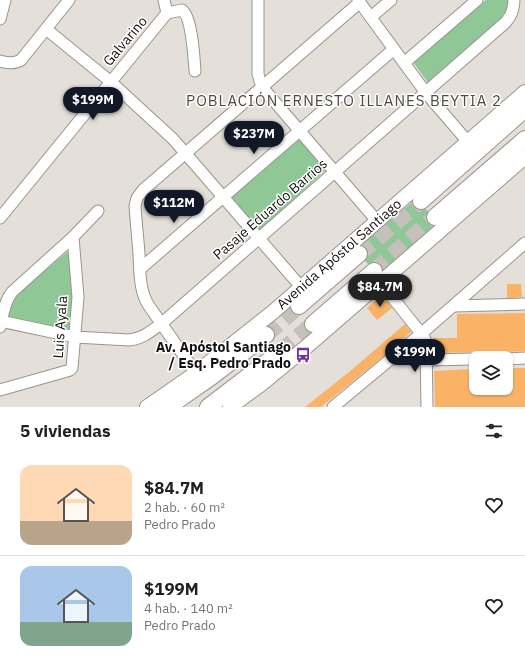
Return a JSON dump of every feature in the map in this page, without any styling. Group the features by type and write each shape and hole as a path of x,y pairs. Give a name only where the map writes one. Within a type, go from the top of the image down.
{"highway":[{"path":"421,200 525,109"},
{"path":"435,217 525,139"},
{"path":"299,306 359,254"},
{"path":"313,324 377,277"},
{"path":"168,407 266,335"},
{"path":"208,407 280,352"}],"main road":[{"name":"Avenida Apóstol Santiago","path":"147,407 196,373 240,338 301,287 525,92"},
{"path":"231,407 305,348 377,277 523,162"}],"street":[{"path":"0,19 5,0"},
{"path":"0,61 15,63 21,60 69,0"},
{"path":"164,0 167,13 182,10 185,12 192,41 195,71"},
{"path":"258,0 258,74 262,87 377,221"},
{"path":"371,17 391,0"},
{"path":"404,63 477,0"},
{"name":"Pasaje Eduardo Barrios","path":"1,324 75,337 133,340 144,336 161,324 506,22 513,10 514,0"},
{"path":"196,373 144,298 140,270 135,206 137,198 143,190 359,1 426,93 468,142"},
{"name":"Galvarino","path":"0,218 167,13"},
{"path":"46,29 111,82 173,138 301,287"},
{"path":"140,270 394,49"},
{"path":"1,324 6,302 12,292 73,237 98,211"},
{"name":"Luis Ayala","path":"0,390 71,369 78,297 73,237"},
{"path":"333,407 422,333 525,243"},
{"path":"377,277 424,337 426,343 427,407"},
{"path":"453,306 525,304"},
{"path":"513,359 525,358"},
{"path":"426,360 469,359"}],"green space":[{"path":"486,0 508,0 507,9 501,18 429,84 413,62"},
{"path":"301,138 327,169 259,231 231,196"},
{"path":"417,198 440,226 381,278 355,250"},
{"path":"67,252 71,255 74,290 71,331 6,318 11,299"}],"building":[{"path":"507,284 521,284 522,297 507,298"},
{"path":"382,295 392,308 377,320 367,308"},
{"path":"525,313 525,351 469,351 433,353 433,338 457,338 457,314"},
{"path":"405,324 411,332 385,355 321,407 305,407 349,372"},
{"path":"513,368 525,368 525,407 435,407 434,371 469,369 469,395 513,395"}],"tunnel":[{"path":"359,254 421,201"},
{"path":"374,271 435,217"},
{"path":"266,335 299,306"},
{"path":"280,352 313,324"}],"place":[{"name":"Av. Apóstol Santiago / Esq. Pedro Prado","path":"303,355"}],"district":[{"name":"POBLACIÓN ERNESTO ILLANES BEYTIA 2","path":"344,100"}]}
